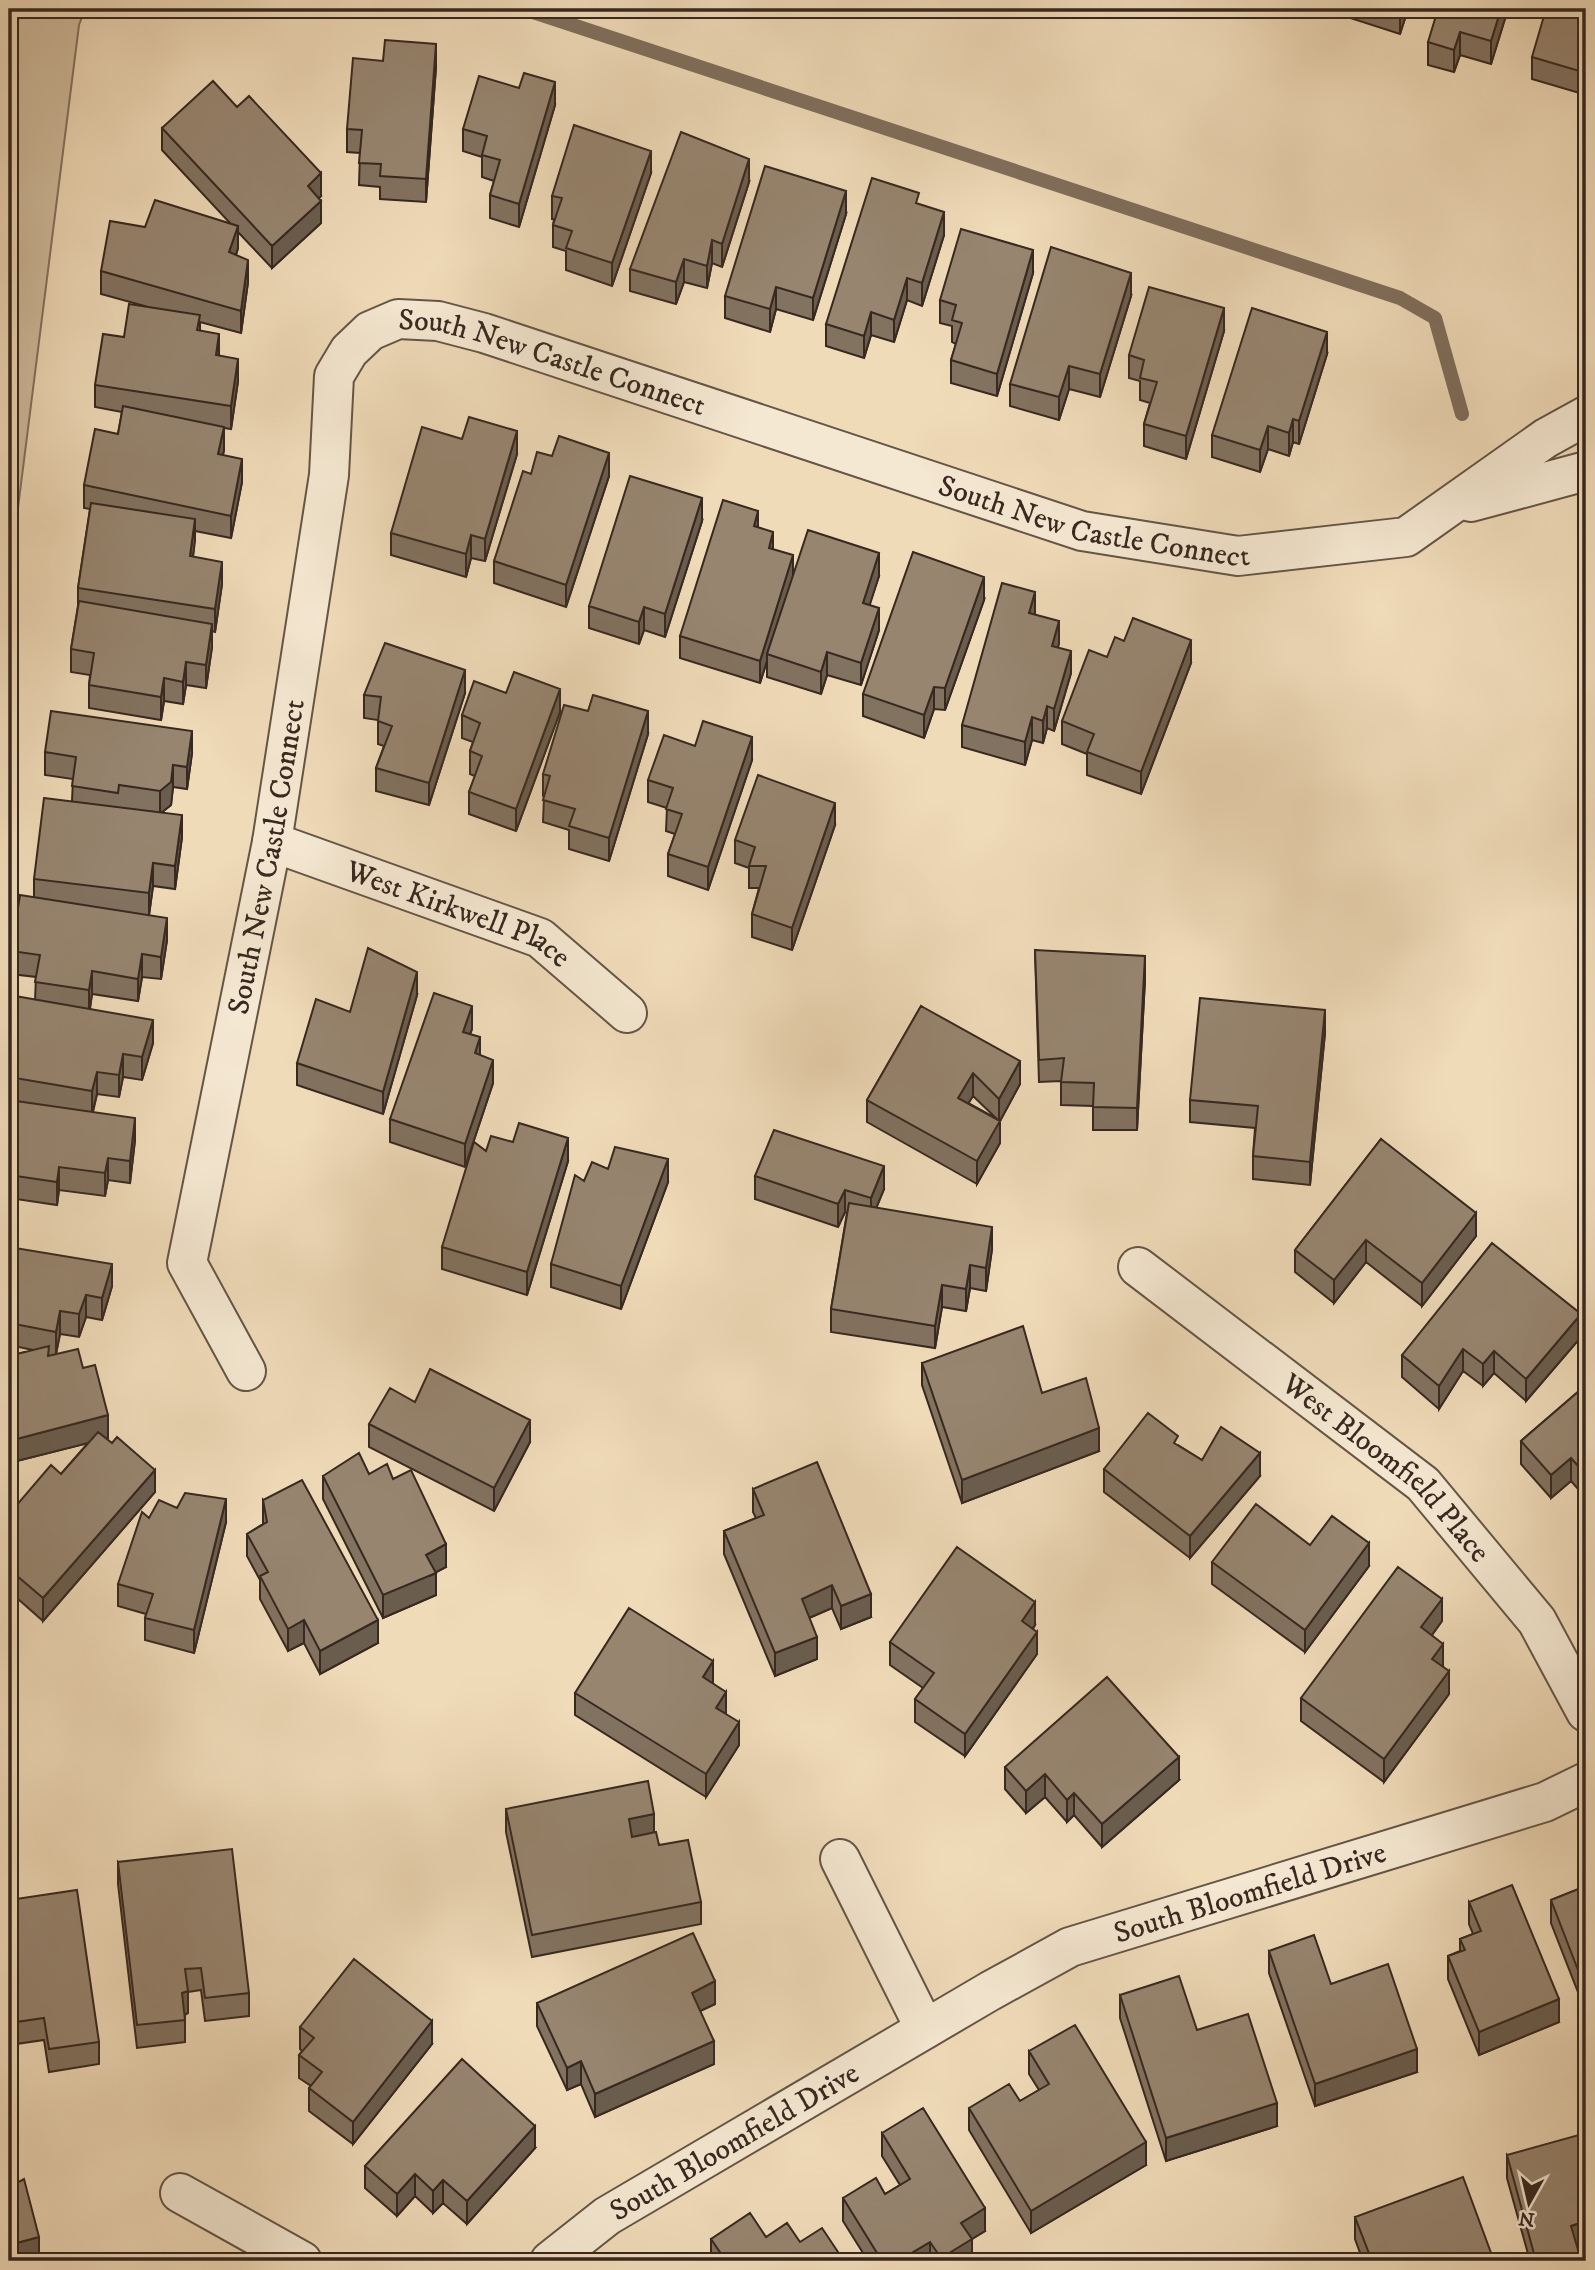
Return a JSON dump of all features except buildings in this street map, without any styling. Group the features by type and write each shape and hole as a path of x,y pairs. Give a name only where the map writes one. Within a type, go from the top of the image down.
{"street":[{"name":"South New Castle Connect","path":"246,1371 187,1264 272,842 329,475 334,376 349,351 360,319 438,321 484,333 1082,531 1238,556 1406,537 1546,438 1586,416"},
{"name":"South New Castle Connect","path":"1448,508 1586,471"},
{"name":"West Kirkwell Place","path":"272,842 540,938 627,1013"},
{"name":"West Bloomfield Place","path":"1138,1266 1423,1484 1537,1621 1586,1712"},
{"name":"South Bloomfield Drive","path":"550,2261 607,2216 1070,1947 1545,1802 1586,1782"},
{"path":"840,1859 925,2029"},
{"path":"180,2193 302,2261"}],"shaded area":[{"path":"9,9 85,9 79,25 9,579"}],"waterway":[{"path":"524,9 1400,298 1435,318 1462,414"}]}
